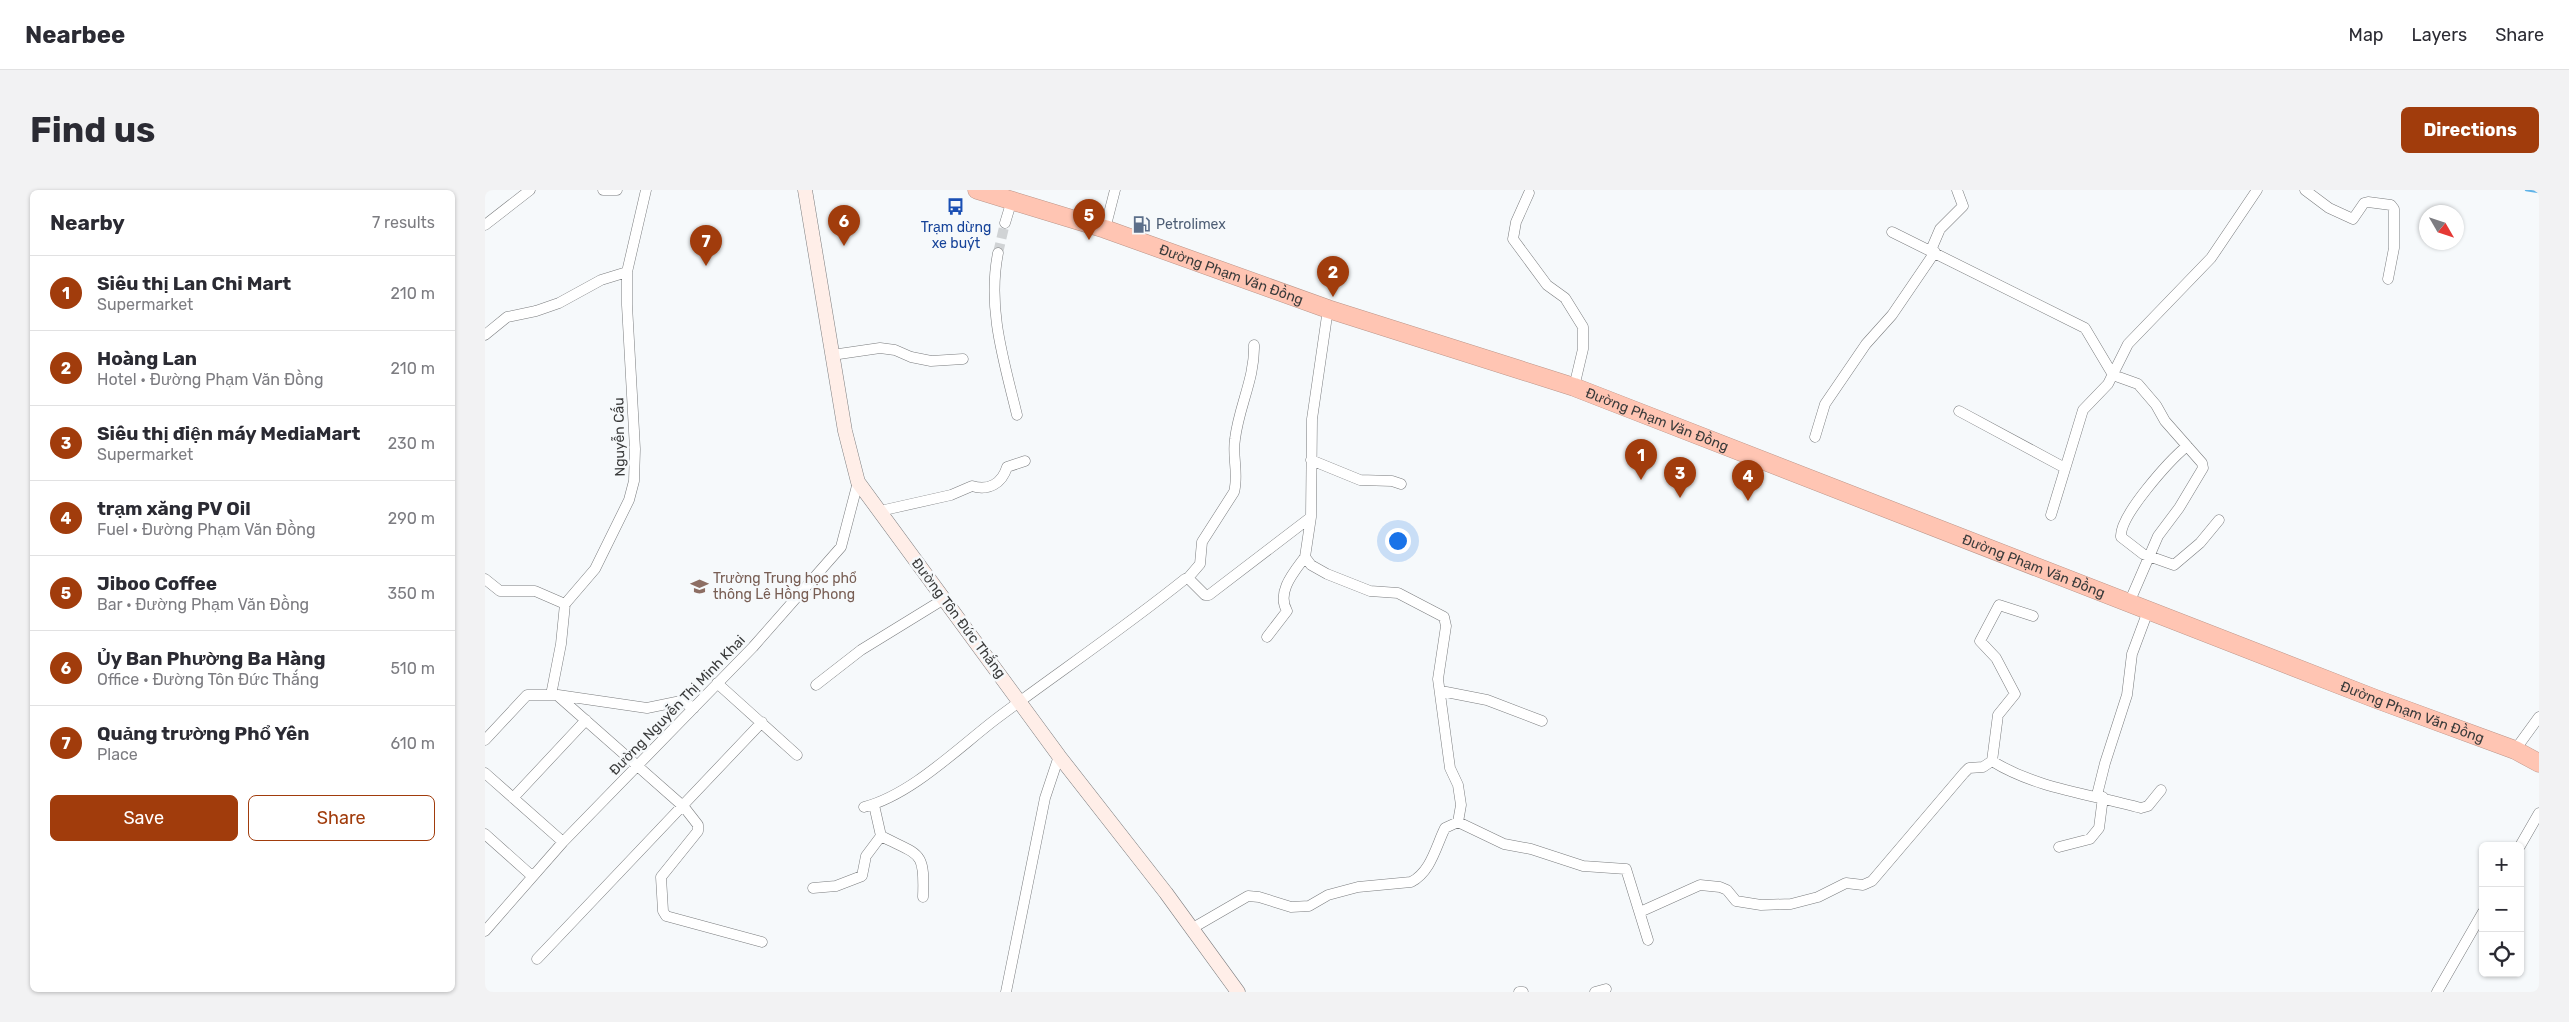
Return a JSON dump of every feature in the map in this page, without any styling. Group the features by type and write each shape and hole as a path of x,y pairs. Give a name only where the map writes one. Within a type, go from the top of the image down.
{"highway":[{"name":"Đường Phạm Văn Đồng","path":"977,190 1105,229 1329,309 1574,387 2383,702 2526,753 2539,763"}],"main road":[{"name":"Đường Tôn Đức Thắng","path":"805,190 845,430 858,482 1059,756 1238,992"}],"street":[{"path":"485,225 530,190"},
{"path":"603,190 617,190"},
{"name":"Nguyễn Cấu","path":"565,604 595,569 629,500 634,481 636,458 627,305 627,272 646,190"},
{"path":"1105,229 1115,190"},
{"path":"1815,437 1825,404 1866,344 1892,315 1933,251 1940,229 1963,206 1957,190"},
{"path":"2051,515 2083,410 2105,389 2129,344 2211,258 2257,190"},
{"path":"2305,190 2329,208 2353,219 2364,203 2391,205 2394,209 2394,248 2388,279"},
{"path":"1529,193 1516,222 1513,239 1547,285 1565,298 1583,327 1583,349 1574,387"},
{"path":"1005,223 1012,200"},
{"path":"1892,232 2085,328 2113,375 2138,384 2202,463 2203,468 2179,508 2158,536 2151,556 2129,603"},
{"path":"998,253 993,284 996,326 1017,415"},
{"path":"485,335 507,317 551,306 601,280 627,272"},
{"path":"1267,637 1287,610 1283,596 1292,575 1305,557 1311,517 1311,460 1314,405 1329,309"},
{"path":"923,897 924,869 919,857 881,836 869,806 917,780 1188,578 1200,564 1202,542 1233,492 1235,485 1236,467 1233,458 1235,437 1243,402 1251,380 1254,345"},
{"path":"832,355 880,348 895,350 911,357 931,361 963,359"},
{"path":"1959,411 2065,468"},
{"path":"2187,446 2161,471 2139,500 2121,534 2143,554 2174,565 2200,543 2219,520"},
{"path":"1311,460 1360,480 1392,481 1401,484"},
{"path":"881,511 951,494 972,486 980,488 994,485 1001,480 1009,466 1025,461"},
{"name":"Đường Nguyễn Thị Minh Khai","path":"485,931 563,842 753,647 841,547 858,482"},
{"path":"1188,578 1205,595 1209,596 1311,517"},
{"path":"1305,557 1311,565 1327,574 1370,590 1398,593 1443,617 1446,626 1438,679 1450,768 1458,785 1461,805 1458,822"},
{"path":"485,579 500,591 535,591 565,604 554,695"},
{"path":"816,686 861,650 944,599"},
{"path":"1639,912 1700,886 1720,887 1727,890 1736,901 1761,905 1803,902 1846,883 1868,884 1969,768 1983,767 1992,761 1999,715 2015,694 1995,658 1980,641 1999,605 2033,616"},
{"path":"2059,846 2090,839 2099,828 2100,796 2105,763 2127,695 2133,654 2148,611"},
{"path":"717,684 797,755"},
{"path":"1441,691 1487,700 1542,721"},
{"path":"485,740 527,695 554,695 647,708 681,701 694,708"},
{"path":"554,695 586,720 683,807 699,825 698,831 661,877 663,911 667,916 762,942"},
{"path":"2526,753 2539,718"},
{"path":"513,798 586,720"},
{"path":"537,959 762,722"},
{"path":"1005,992 1045,798 1059,756"},
{"path":"1992,761 2011,772 2052,787 2100,796 2145,808 2161,790"},
{"path":"485,773 563,842"},
{"path":"2522,842 2539,813"},
{"path":"1458,822 1504,844 1531,849 1583,866 1627,869 1648,940"},
{"path":"1191,929 1248,896 1259,897 1291,908 1309,906 1328,895 1358,887 1411,882 1419,878 1426,870 1445,828 1458,822"},
{"path":"485,834 532,876"},
{"path":"813,888 836,886 862,876 867,856 881,836"},
{"path":"2437,992 2479,919"}],"waterway":[{"path":"2526,190 2539,192"}],"tunnel":[{"path":"998,253 1005,223"}],"place":[{"name":"Trạm dừng xe buýt","path":"956,207"},
{"name":"Petrolimex","path":"1142,224"},
{"name":"Jiboo Coffee","path":"1089,240"},
{"name":"Ủy Ban Phường Ba Hàng","path":"844,246"},
{"name":"Quảng trường Phổ Yên","path":"706,266"},
{"name":"Hoàng Lan","path":"1333,297"},
{"name":"Siêu thị Lan Chi Mart","path":"1641,480"},
{"name":"Siêu thị điện máy MediaMart","path":"1680,498"},
{"name":"trạm xăng PV Oil","path":"1748,501"},
{"name":"Trường Trung học phổ thông Lê Hồng Phong","path":"699,586"}]}
